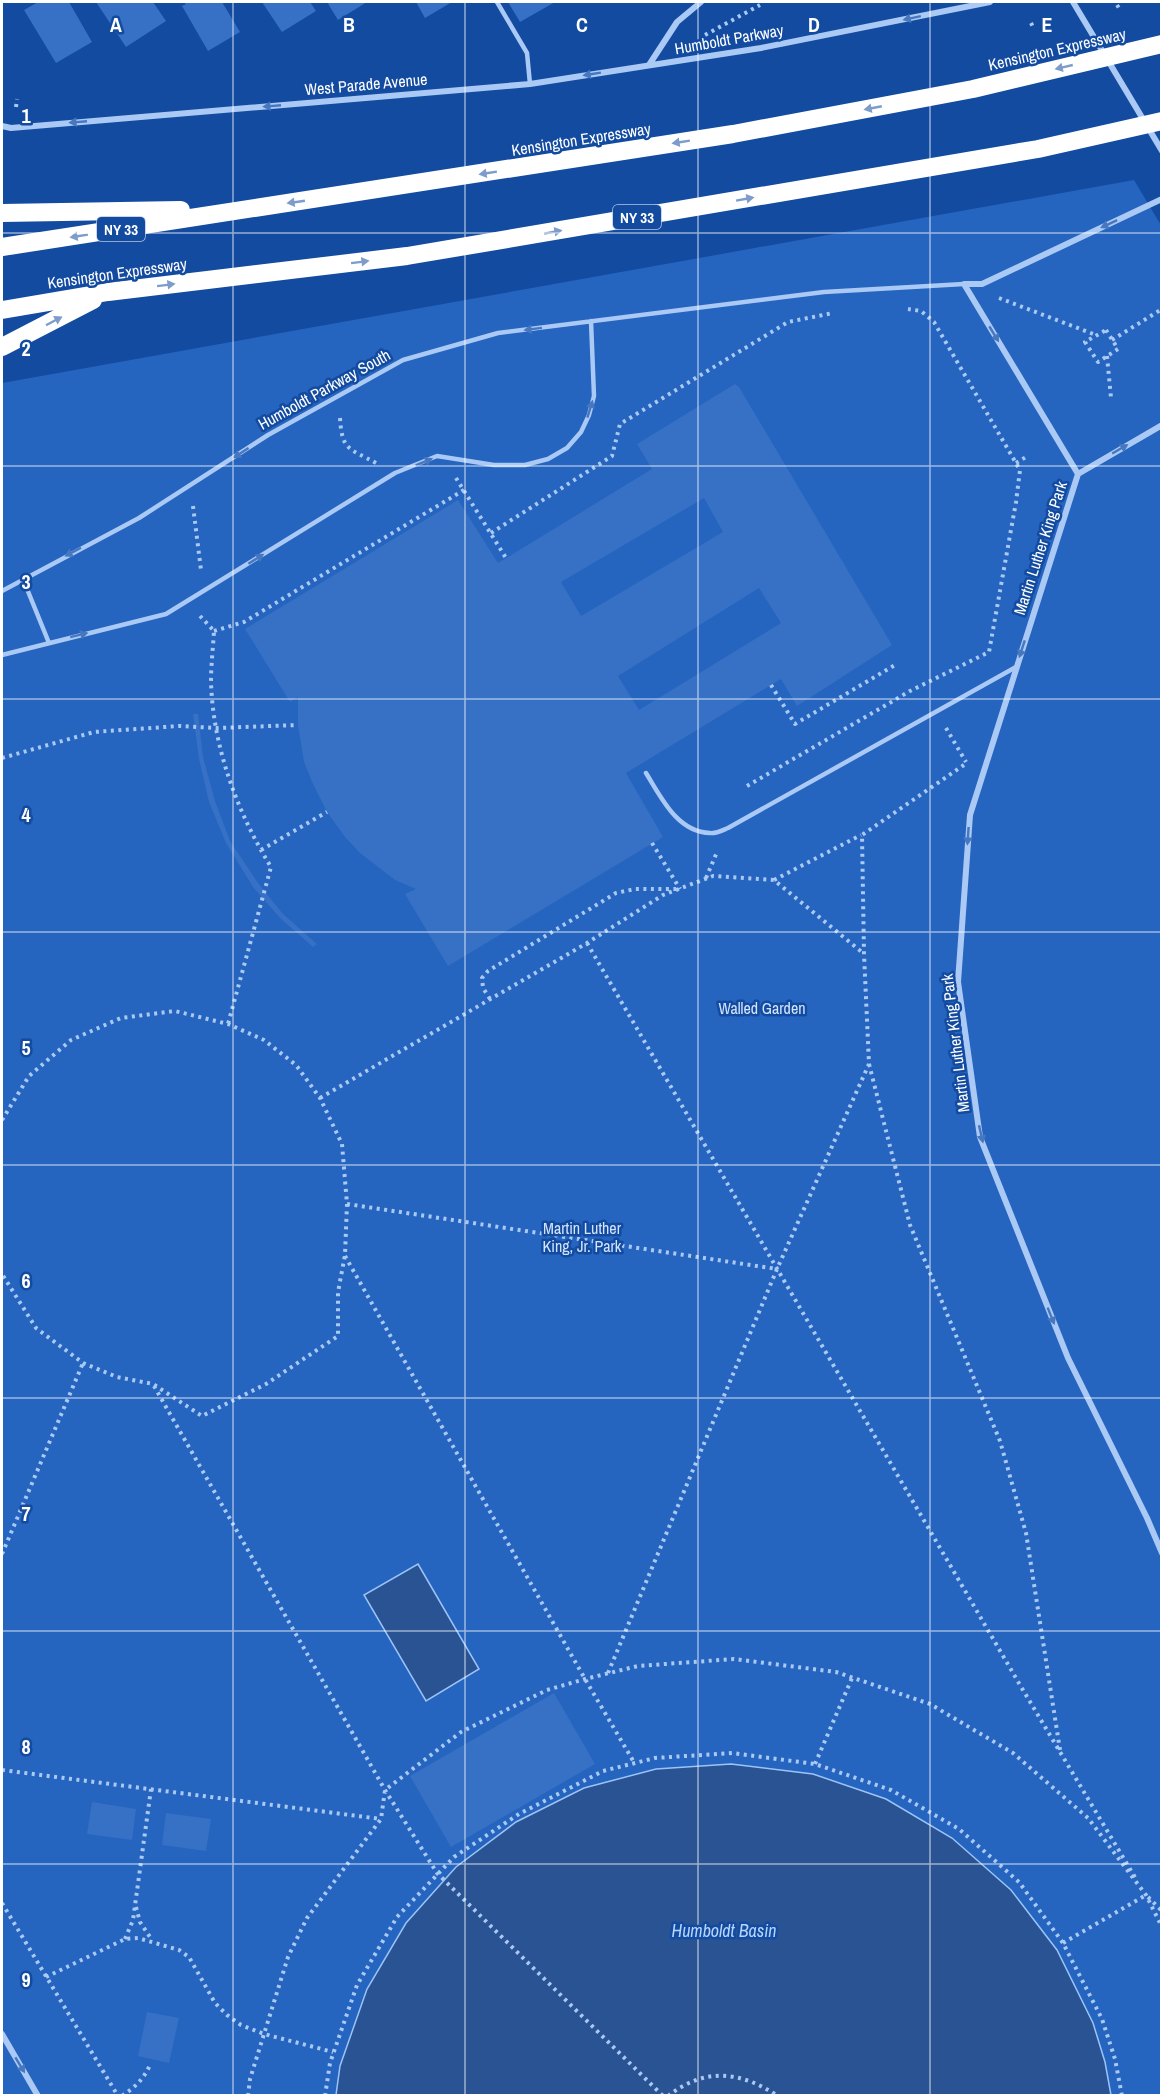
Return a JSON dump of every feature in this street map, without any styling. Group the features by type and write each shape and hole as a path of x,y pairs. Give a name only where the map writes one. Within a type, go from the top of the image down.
{"highway":[{"name":"Kensington Expressway","path":"2,248 734,134 972,89 1161,44"},
{"name":"Kensington Expressway","path":"2,310 108,292 407,256 1038,149 1161,122"},
{"path":"2,213 240,210"},
{"path":"2,347 108,292"}],"street":[{"path":"649,66 677,22 700,2"},
{"name":"Humboldt Parkway","path":"649,66 761,48 990,2"},
{"path":"1072,2 1161,151"},
{"name":"West Parade Avenue","path":"2,126 23,127 530,84 649,66"},
{"path":"964,284 982,284 1161,199"},
{"name":"Martin Luther King Park","path":"964,284 1078,474"},
{"name":"Martin Luther King Park","path":"1161,425 1078,474 970,814 958,982 980,1137 1068,1359 1147,1518 1161,1553"},
{"path":"2,2034 38,2096"}],"lane":[{"path":"496,2 527,53 530,84"},
{"name":"Humboldt Parkway South","path":"2,591 139,518 268,435 403,360 498,333 824,292 964,284"},
{"path":"2,655 166,614 395,473 437,456 494,465 525,465 548,459 567,448 581,432 590,415 594,396 591,321"},
{"path":"23,579 49,643"},
{"path":"646,772 675,816 697,830 712,834 728,828 1016,667"}],"path":[{"path":"751,10 760,5"},
{"path":"1117,5 1121,11"},
{"path":"16,107 17,99"},
{"path":"964,284 1096,336"},
{"path":"747,786 921,686 989,652 1020,470 934,322 921,311 903,308"},
{"path":"1112,340 1161,309"},
{"path":"491,533 612,456 620,424 788,322 844,311"},
{"path":"1106,330 1118,349 1098,362 1085,342 1096,336 1106,330"},
{"path":"1107,356 1111,398"},
{"path":"339,396 341,435 346,446 395,473"},
{"path":"1016,463 1026,456"},
{"path":"443,457 506,558"},
{"path":"190,485 203,592"},
{"path":"214,631 244,622 464,490"},
{"path":"188,601 214,631 211,683 221,752 243,817 271,867 228,1024"},
{"path":"771,685 795,724 895,666"},
{"path":"921,686 927,695"},
{"path":"2,758 93,732 179,726 217,728 298,725"},
{"path":"946,728 967,763"},
{"path":"320,1098 587,943 663,895 713,876 774,880 862,835 991,746"},
{"path":"261,850 327,812"},
{"path":"862,835 869,1064 910,1225 1000,1441 1026,1533 1061,1754"},
{"path":"652,843 680,889"},
{"path":"774,880 864,954"},
{"path":"490,999 483,988 482,978 488,971 616,893 635,889 680,889"},
{"path":"587,943 1061,1754 1146,1895 1161,1927"},
{"path":"2,1120 29,1076 71,1040 121,1018 175,1011 228,1024 264,1040 296,1065 320,1098 342,1143 347,1204 345,1256 338,1293 338,1336 266,1384 202,1416 153,1384 117,1377 83,1363 36,1328 2,1278"},
{"path":"608,1673 777,1269 869,1064"},
{"path":"347,1204 777,1269"},
{"path":"345,1256 634,1764"},
{"path":"2,1554 83,1363"},
{"path":"153,1384 385,1790 436,1873 666,2096 680,2086 708,2076 737,2076 752,2080 778,2096"},
{"path":"248,2096 250,2079 288,1957 307,1918 381,1819 385,1790 461,1732 547,1690 639,1666 734,1659 836,1672 930,1704 1013,1753 1088,1818 1146,1895 1161,1911"},
{"path":"815,1764 852,1677"},
{"path":"325,2096 333,2052 357,1985 397,1917 453,1857 519,1814 603,1771 655,1758 732,1753 815,1764 891,1790 958,1829 1019,1882 1063,1943 1102,2019 1115,2059 1122,2096"},
{"path":"2,1770 381,1819"},
{"path":"125,1939 133,1920 151,1789"},
{"path":"1063,1943 1146,1895"},
{"path":"2,1903 120,2096 137,2085 145,2076 150,2065"},
{"path":"135,1903 140,1922 145,1932 154,1941"},
{"path":"46,1977 125,1939 138,1938 154,1941 179,1950 189,1957 215,2003 241,2025 264,2034 333,2052"}],"green space":[{"name":"Martin Luther King, Jr. Park","path":"1134,180 1162,227 1161,2095 4,2095 2,2091 2,383"}],"water":[{"path":"418,1564 479,1669 426,1701 364,1595"},
{"name":"Humboldt Basin","path":"731,1764 813,1774 886,1799 952,1838 1011,1890 1057,1950 1093,2023 1105,2062 1111,2095 336,2095 340,2066 367,1989 406,1923 456,1867 516,1822 584,1788 656,1769"}],"building":[{"path":"38,2 69,2 92,42 56,63 24,10"},
{"path":"96,2 153,2 166,21 126,47"},
{"path":"184,2 222,2 240,32 208,51 182,6 186,4"},
{"path":"262,2 310,2 316,11 282,32"},
{"path":"327,2 367,2 338,20"},
{"path":"416,2 452,2 425,18"},
{"path":"508,2 555,2 520,22"},
{"path":"735,384 739,387 892,645 797,706 781,679 626,773 663,837 448,966 405,894 416,889 395,880 360,853 327,812 304,762 298,725 298,697 290,702 245,629 458,500 498,563 652,469 637,444","holes":["704,498 723,532 581,616 561,582","759,588 781,623 639,710 618,676"]},
{"path":"193,714 198,714 203,757 215,801 230,841 258,883 283,914 317,944 313,947 280,918 253,887 226,843 209,802 199,759"},
{"path":"554,1693 595,1764 451,1847 410,1776"},
{"path":"92,1802 136,1809 132,1840 87,1834"},
{"path":"166,1813 211,1819 206,1851 162,1845"},
{"path":"147,2012 179,2018 169,2063 138,2056"}],"park label":[{"name":"Walled Garden","path":"762,1008"}]}
